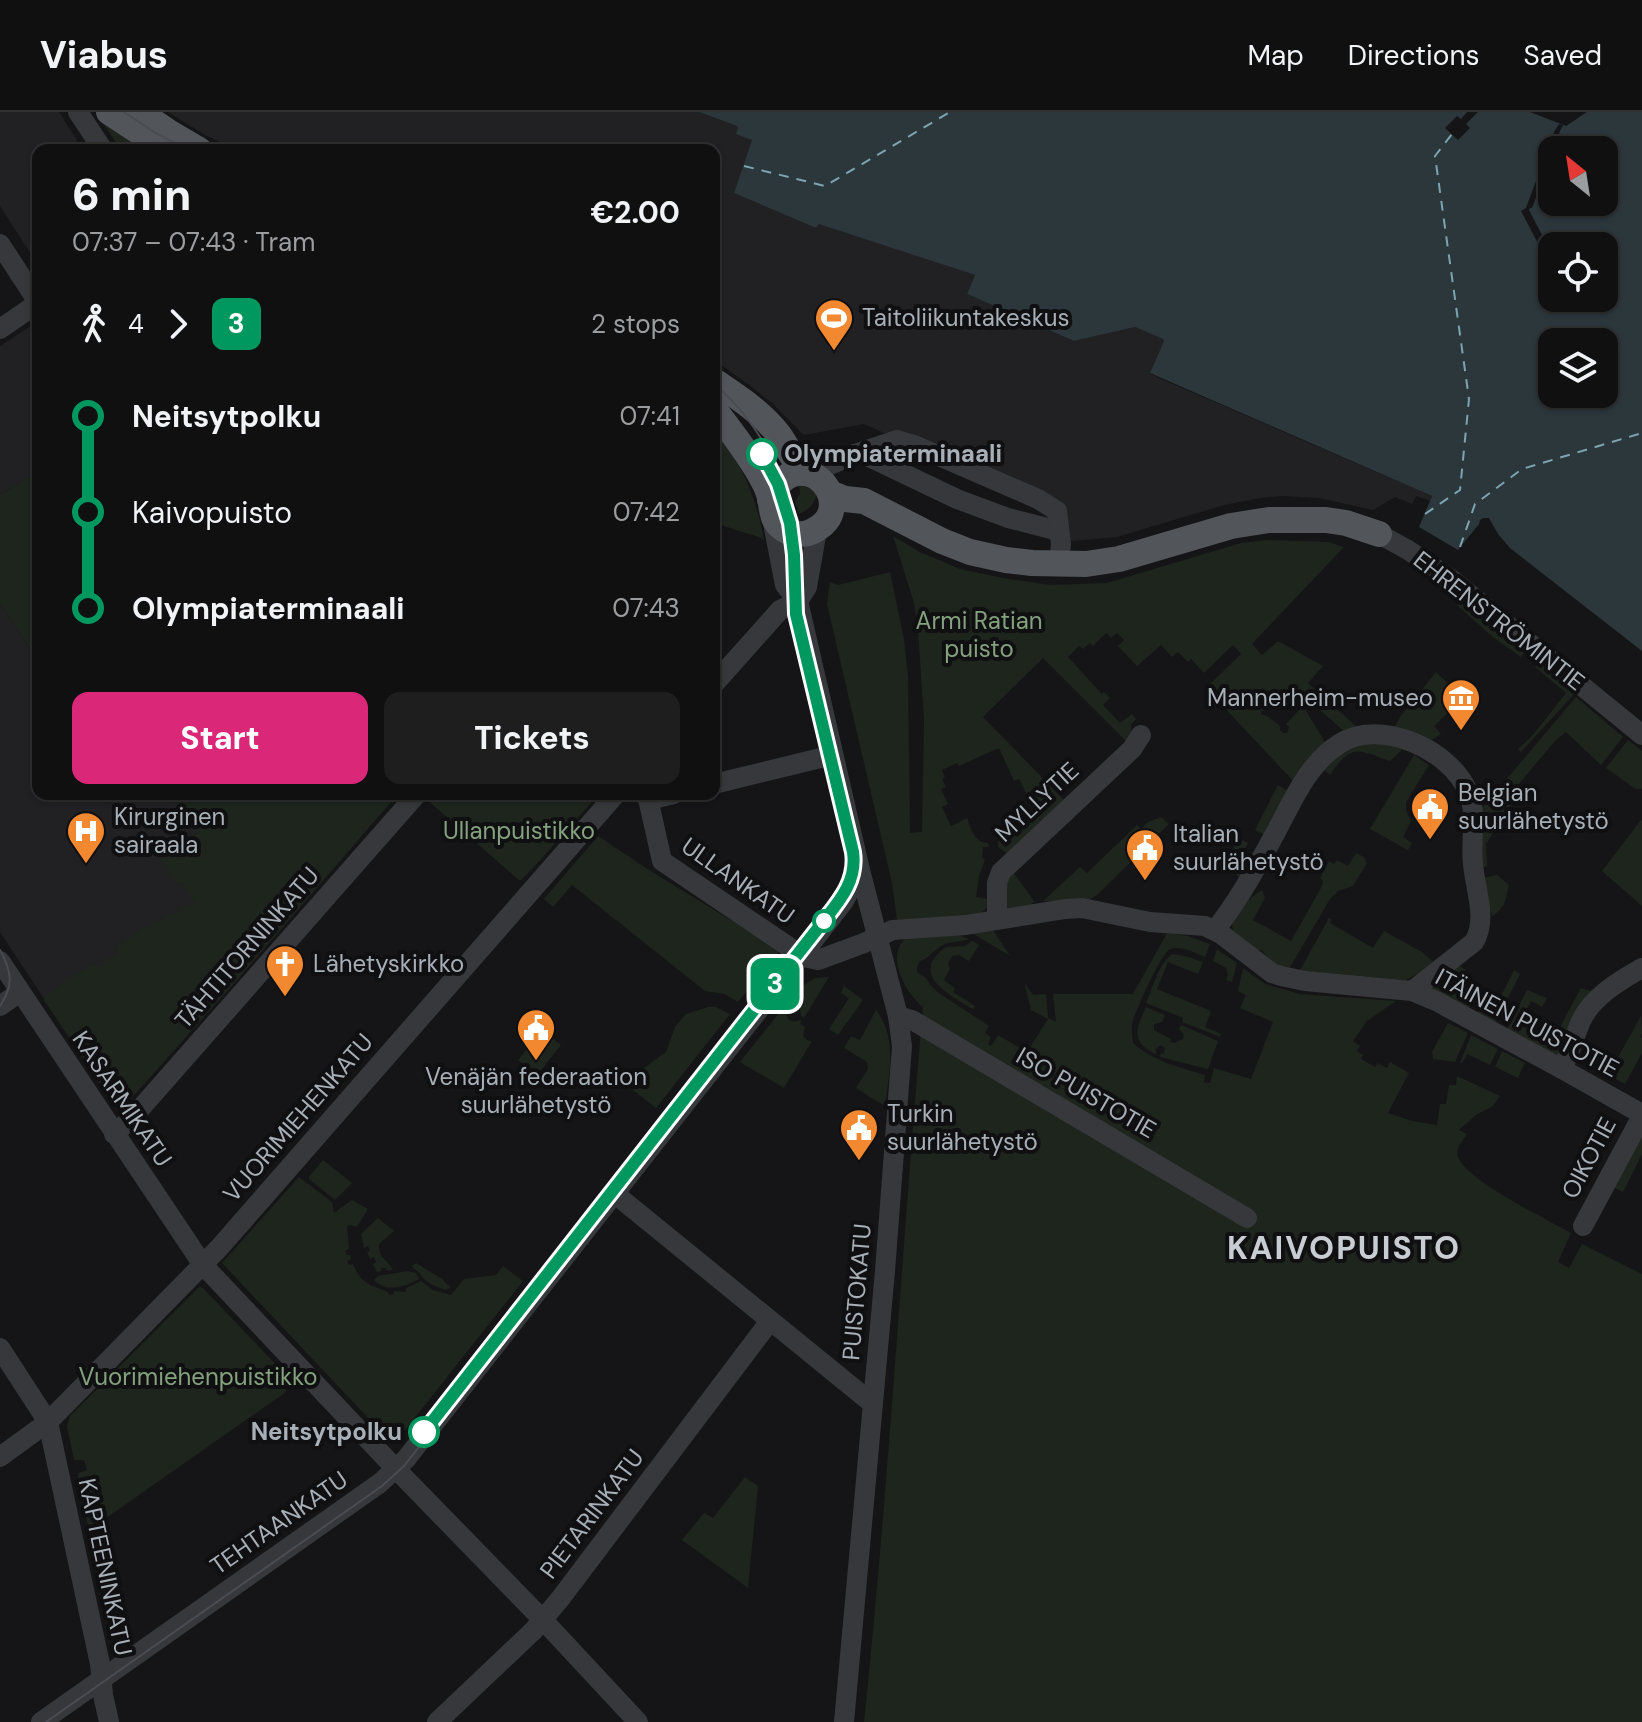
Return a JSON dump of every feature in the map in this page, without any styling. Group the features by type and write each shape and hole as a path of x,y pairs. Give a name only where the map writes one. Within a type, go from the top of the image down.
{"main road":[{"path":"109,112 159,144"},
{"path":"139,112 189,144"},
{"path":"720,385 759,413 807,474"},
{"path":"720,418 758,472 781,527 792,533 804,534 842,517 883,512"},
{"path":"771,506 774,489 783,479 794,474 807,474 820,479 830,493 832,505 822,525"},
{"name":"EHRENSTRÖMINTIE","path":"830,493 845,499 864,501 970,552 1006,560 1059,564 1119,559 1231,526 1269,520 1326,520 1379,534"}],"street":[{"path":"78,112 99,144"},
{"path":"0,244 32,294"},
{"path":"0,329 32,307"},
{"path":"807,474 897,440 914,445 1038,499 1057,511 1061,544 1059,564"},
{"path":"855,454 867,456 970,504 1013,520 1059,531"},
{"name":"PUISTOKATU","path":"771,506 785,585 798,601 860,870 898,1016 902,1046 844,1722"},
{"path":"720,677 780,610 798,601 807,587 822,525"},
{"name":"EHRENSTRÖMINTIE","path":"1379,534 1451,579 1642,735"},
{"path":"1215,930 1236,903 1309,773 1327,754 1350,738 1377,734 1402,738 1440,756 1457,773 1468,792 1472,804 1472,863 1481,920 1474,942 1412,991"},
{"name":"MYLLYTIE","path":"997,920 997,883 1001,872 1132,749 1141,735"},
{"path":"720,783 833,755"},
{"name":"TÄHTITORNINKATU","path":"114,1134 133,1117 412,800"},
{"name":"VUORIMIEHENKATU","path":"0,1457 48,1422 203,1265 611,800"},
{"name":"ULLANKATU","path":"648,800 662,861 801,956"},
{"name":"TEHTAANKATU","path":"41,1722 396,1469 844,901 860,870"},
{"name":"ITÄINEN PUISTOTIE","path":"801,956 818,960 893,930 966,925 1082,908 1150,922 1196,925 1215,930 1246,955 1281,976 1412,991 1436,1001 1642,1115"},
{"name":"KASARMIKATU","path":"0,961 203,1265"},
{"path":"1562,1069 1590,1006 1642,968"},
{"path":"0,1006 20,992"},
{"name":"ISO PUISTOTIE","path":"898,1016 912,1020 1247,1218"},
{"name":"OIKOTIE","path":"1583,1226 1642,1115"},
{"path":"615,1194 873,1404"},
{"path":"203,1265 638,1722"},
{"name":"PIETARINKATU","path":"437,1722 543,1620 770,1321"},
{"path":"0,1348 48,1422"},
{"name":"KAPTEENINKATU","path":"48,1422 100,1664 109,1722"}],"shaded area":[{"path":"0,112 59,112 79,144 32,144 32,256 0,206"},
{"name":"Olympiaterminaali","path":"168,112 699,112 737,126 752,140 735,193 816,228 819,223 975,275 967,294 1074,341 1135,327 1164,339 1150,374 1432,496 1430,501 1416,496 1412,504 1395,497 1373,510 1319,498 1260,498 1224,505 1117,537 1061,542 1057,511 864,424 804,435 773,404 720,364 720,144 224,144"},
{"path":"699,112 1530,112 1566,126 1587,112 1642,112 1642,651 1510,548 1489,518 1480,520 1458,550 1419,527 1432,496 1150,373 1163,339 1135,327 1074,341 967,294 975,275 819,224 816,228 734,193 752,140 736,134 738,128"},
{"path":"32,325 32,475 0,495 0,346"},
{"name":"Kirurginen sairaala","path":"0,603 32,652 32,800 174,800 196,834 244,972 119,1112 0,932"}],"green space":[{"path":"103,123 133,144 117,144"},
{"path":"720,435 748,484 764,540 720,525"},
{"path":"30,476 32,479 32,652 0,603 0,495"},
{"path":"799,483 817,492 811,506 799,514 795,501 800,494"},
{"name":"Armi Ratian puisto","path":"893,536 920,552 960,569 1051,585 1107,583 1241,543 1267,540 1328,542 1344,547 1252,644 1262,655 1280,642 1323,666 1308,683 1359,729 1346,733 1295,688 1287,696 1282,692 1261,714 1287,733 1289,727 1286,724 1303,706 1325,742 1306,763 1295,783 1206,688 1241,654 1233,645 1204,673 1191,659 1188,662 1178,652 1172,657 1161,645 1137,666 1118,646 1124,640 1117,633 1111,638 1106,633 1093,646 1090,643 1083,649 1079,646 1068,657 1102,694 1104,692 1110,698 1103,705 1120,723 1132,714 1136,719 1131,725 1129,744 1043,658 983,717 1066,802 1009,855 998,847 999,834 1016,827 1014,822 1039,807 1031,791 1026,793 1019,779 1014,781 999,748 942,770 946,787 941,789 948,804 942,807 951,826 967,818 977,838 988,843 989,847 983,847 982,858 985,860 976,897 988,899 988,905 976,915 897,920 892,883 827,604 830,582 838,585 890,572 904,639 908,677 910,833 922,832 924,720 918,630 914,603"},
{"path":"1460,602 1519,647 1524,653 1521,657 1458,606"},
{"path":"1538,663 1575,693 1521,752 1518,749 1566,693 1535,667"},
{"path":"1436,672 1470,705 1463,712 1456,705 1434,726 1441,734 1429,742 1394,729 1400,717"},
{"path":"1576,697 1623,737 1601,765 1566,732 1555,741 1513,791 1517,796 1486,844 1487,866 1481,868 1480,818 1483,807"},
{"path":"1378,739 1402,747 1401,751 1390,761 1363,752 1350,753 1330,775 1321,767 1343,748"},
{"path":"1628,740 1642,751 1642,789 1636,789 1606,768"},
{"path":"1414,755 1429,765 1406,802 1411,821 1403,837 1412,843 1408,850 1370,829"},
{"path":"1278,785 1291,793 1268,837 1255,830"},
{"path":"174,800 393,800 119,1112 44,1000 47,994 93,963 98,967 117,954 116,947 141,929 162,920 169,912 173,915 180,907 195,904 182,882 177,884 160,858 196,834"},
{"name":"Ullanpuistikko","path":"427,800 594,800 520,881"},
{"path":"1161,817 1169,824 1097,895 1086,902 1043,901 1080,867 1087,873 1137,825 1141,829 1148,822"},
{"path":"1642,821 1642,906 1602,871"},
{"path":"598,836 780,950 738,1002 724,994 705,991 572,885 553,907 544,899"},
{"path":"1238,838 1248,843 1240,858 1247,867 1243,882 1225,861"},
{"path":"1356,853 1364,857 1367,863 1353,886 1338,891 1330,899 1289,969 1275,966 1261,950 1256,953 1236,937 1232,924 1234,918 1246,902 1262,890 1265,898 1253,920 1291,941 1322,886 1320,878 1329,861 1334,864 1337,860 1348,866"},
{"path":"1011,869 1034,901 1030,906 1008,909 1005,904 1006,873"},
{"path":"1497,875 1509,885 1502,907 1492,916 1483,878"},
{"path":"1329,918 1330,923 1373,948 1384,931 1422,952 1436,964 1404,981 1299,972"},
{"path":"993,930 1010,956 972,933"},
{"name":"KAIVOPUISTO","path":"1167,933 1210,944 1205,957 1177,948 1165,954 1132,1024 1133,1043 1141,1050 1167,1063 1205,1075 1204,1082 1210,1083 1214,1068 1251,1079 1273,1022 1240,1008 1246,995 1238,991 1243,968 1265,984 1300,994 1396,1001 1367,1021 1353,1041 1360,1046 1357,1051 1363,1055 1361,1059 1375,1067 1378,1063 1387,1068 1390,1062 1409,1073 1388,1113 1437,1125 1440,1104 1446,1104 1449,1085 1456,1085 1457,1076 1500,1096 1493,1106 1476,1115 1459,1130 1467,1134 1458,1151 1464,1166 1491,1188 1571,1233 1558,1262 1569,1268 1582,1244 1642,1274 1642,1722 864,1722 923,1007 910,993 900,974 897,954 900,946 906,938 958,935 969,939 940,947 920,961 917,972 939,993 989,1026 985,1033 991,1037 988,1044 991,1046 998,1035 1027,1052 1048,1019 1031,1010 1024,982 1033,995 1046,994 1048,1018 1056,1022 1053,994 1133,994"},
{"path":"972,941 979,945 969,961 959,955 952,956 944,980 955,988 953,992 975,1006 973,1009 936,983 931,966 935,957 946,947 965,946"},
{"path":"1217,949 1237,963 1232,982 1226,980 1226,968 1213,961"},
{"path":"1172,954 1203,962 1198,974 1168,962 1157,989 1211,1011 1205,1027 1221,1034 1220,1037 1146,1003 1159,970"},
{"path":"1455,963 1466,970 1455,992 1472,1002 1468,1011 1431,992 1430,981"},
{"path":"1514,970 1520,974 1494,1026 1476,1015 1483,1002 1495,1008"},
{"path":"829,977 804,1018 796,1006 787,1011 790,1021 802,1021 800,1024 805,1027 803,1036 812,1041 784,1088 740,1062 799,988 815,978"},
{"path":"844,986 863,1000 838,1035 829,1029 849,998 841,993"},
{"path":"1581,988 1594,992 1561,1059 1506,1031 1527,990 1547,998 1542,1007 1531,1001 1520,1022 1553,1040"},
{"path":"716,1007 730,1014 656,1108 633,1090 633,1080 666,1052 675,1027 686,1014"},
{"path":"1146,1007 1165,1015 1162,1022 1154,1024 1154,1030 1171,1039 1170,1042 1183,1039 1184,1035 1179,1029 1181,1025 1218,1041 1208,1069 1160,1057 1165,1048 1160,1045 1155,1054 1142,1044 1137,1034"},
{"path":"876,1010 890,1044 885,1106 856,1088 868,1069 867,1062 844,1048 851,1036 860,1040"},
{"path":"1641,1016 1642,1053 1625,1084 1608,1075"},
{"path":"1448,1023 1468,1033 1455,1062 1433,1059 1432,1052"},
{"path":"542,1030 561,1045 537,1075 518,1060"},
{"path":"1471,1035 1498,1049 1490,1065 1467,1054 1460,1063"},
{"path":"1502,1051 1525,1063 1518,1078 1495,1067"},
{"path":"1642,1133 1642,1154 1623,1192 1613,1187"},
{"path":"323,1160 352,1183 335,1200 309,1179"},
{"path":"299,1177 332,1202 334,1213 352,1200 368,1209 357,1227 347,1226 349,1249 345,1251 351,1259 347,1261 349,1265 353,1264 366,1282 389,1295 394,1291 406,1292 406,1288 421,1281 433,1290 451,1295 464,1279 496,1275 503,1266 523,1281 398,1439 393,1441 222,1263"},
{"path":"378,1218 394,1231 379,1244 382,1256 393,1270 381,1268 377,1272 374,1257 370,1259 368,1246 364,1248 361,1234"},
{"path":"416,1263 450,1287 446,1290 427,1282 413,1268"},
{"path":"408,1271 416,1273 419,1279 396,1287 384,1286 374,1280 378,1276"},
{"name":"Vuorimiehenpuistikko","path":"199,1287 283,1372 286,1392 89,1530 78,1478 78,1473 87,1470 84,1460 74,1460 67,1426 70,1416"},
{"path":"745,1477 758,1486 748,1588 682,1540 704,1513 713,1518"}],"pier":[{"path":"1467,112 1478,112 1466,124 1470,128 1458,140 1445,128 1457,116 1461,119"},
{"path":"1559,124 1563,125 1561,136 1553,136"},
{"path":"1538,175 1538,193 1529,210 1540,232 1538,232 1538,243 1521,211 1526,208"}],"ferry route":[{"path":"744,166 825,186 950,112"},
{"path":"1425,514 1460,490 1469,399 1435,156 1452,134"},
{"path":"1460,547 1475,504 1522,469 1642,433"}],"tram line":[{"path":"124,112 177,144"},
{"path":"46,1722 382,1486 404,1466 854,891 861,868 861,855 804,618 796,522 782,478 771,456 745,416 720,390"},
{"name":"3","path":"424,1432 826,918 845,893 852,877 853,852 795,607 790,523 778,484 762,454"},
{"path":"0,950 10,978 8,991 0,1006"}],"place":[{"name":"Taitoliikuntakeskus","path":"834,352"},
{"name":"Olympiaterminaali","path":"762,454"},
{"name":"Mannerheim-museo","path":"1461,732"},
{"name":"Belgian suurlähetystö","path":"1430,841"},
{"name":"Kirurginen sairaala","path":"86,865"},
{"name":"Italian suurlähetystö","path":"1145,882"},
{"name":"Lähetyskirkko","path":"285,998"},
{"name":"Venäjän federaation suurlähetystö","path":"536,1062"},
{"name":"Turkin suurlähetystö","path":"859,1162"},
{"name":"Neitsytpolku","path":"424,1432"}],"district":[{"name":"KAIVOPUISTO","path":"1344,1248"}]}
